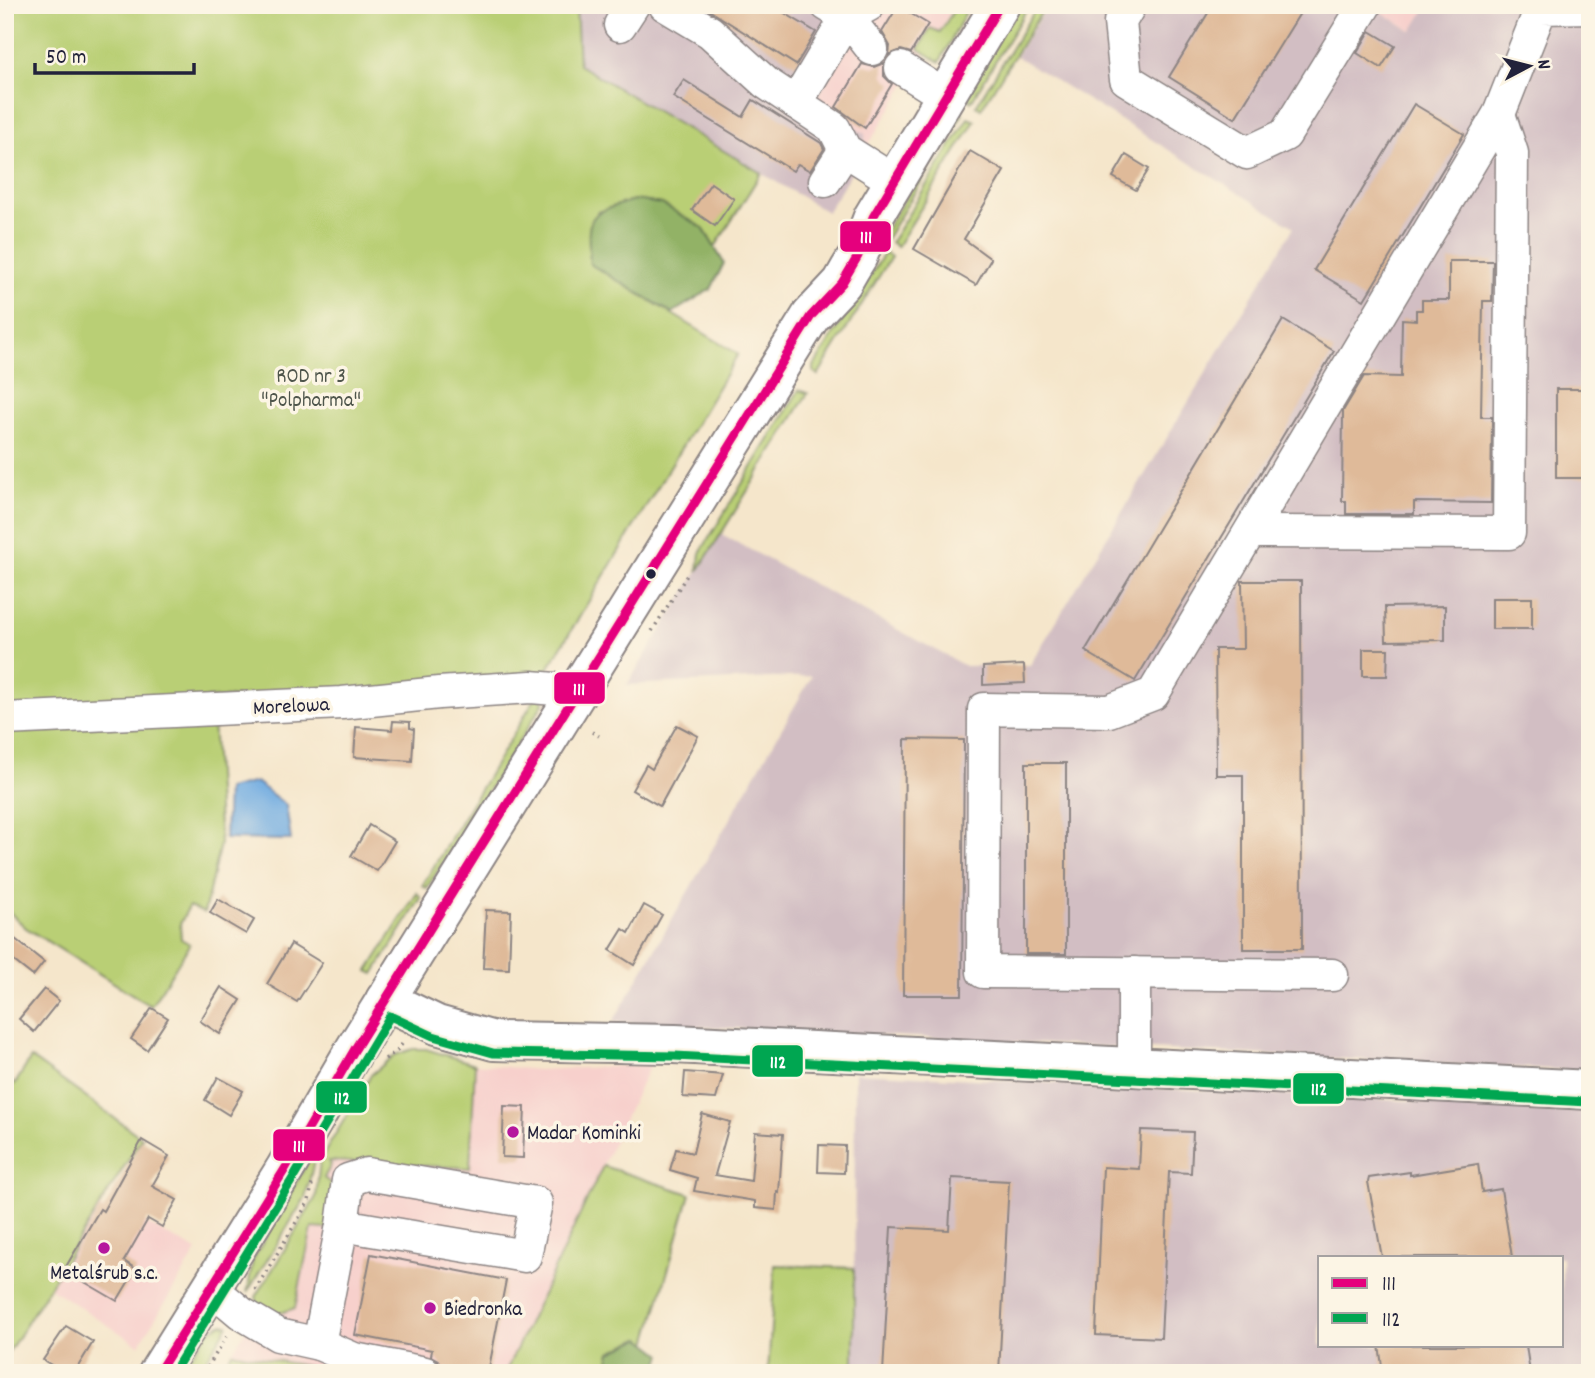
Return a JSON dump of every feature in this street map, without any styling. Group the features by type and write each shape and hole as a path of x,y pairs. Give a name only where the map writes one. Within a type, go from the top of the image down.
{"main road":[{"path":"158,1373 285,1169 385,1000 811,316 826,273 834,259 873,217 945,96 992,8"},
{"path":"385,1000 437,1025 494,1041 675,1044 1590,1090"}],"street":[{"path":"665,5 710,32 766,83 834,128 845,150 894,181"},
{"path":"1130,5 1120,22 1126,79 1247,153 1285,135 1365,5"},
{"path":"1332,975 984,972 984,709 1109,711 1153,694 1499,114 1541,8 1590,7"},
{"path":"796,103 848,9"},
{"path":"848,9 872,49"},
{"path":"901,68 945,96"},
{"path":"1251,531 1509,533 1512,153 1499,114"},
{"path":"825,181 845,150"},
{"name":"Morelowa","path":"5,719 342,703 531,687 555,689 574,698"},
{"path":"1134,1066 1135,973"},
{"path":"319,1344 348,1180 368,1174 536,1203 525,1256 342,1225"},
{"path":"210,1287 241,1312 278,1335 319,1344 354,1359 425,1373"}],"path":[{"path":"592,732 599,736"},
{"path":"204,1373 309,1200 312,1180"}],"shaded area":[{"path":"576,5 875,5 813,103 865,134 865,150 827,212 579,65"},
{"path":"875,5 955,5 865,150 813,104"},
{"path":"1048,5 1370,5 1412,31 1428,5 1590,5 1590,1071 613,1022 812,676 627,685 721,534 965,666 1030,665 1294,227 1016,56"},
{"path":"1370,5 1428,5 1412,31"},
{"path":"475,1064 538,1070 650,1065 505,1373 342,1373 232,1352 317,1214 320,1160 470,1168"},
{"path":"855,1073 1590,1110 1590,1373 854,1373"},
{"path":"100,1207 103,1211 147,1224 197,1251 139,1345 50,1288"}],"green space":[{"name":"ROD nr 3 \"Polpharma\"","path":"5,5 576,5 579,65 761,173 715,247 703,228 662,204 633,200 597,212 590,264 738,354 546,672 380,691 5,707"},
{"path":"957,5 969,6 940,62 919,49 930,28 940,32"},
{"path":"1015,5 1029,5 971,102 964,95"},
{"path":"1038,5 1046,5 981,109 976,106"},
{"path":"957,114 963,114 886,239 883,234"},
{"path":"968,118 975,121 897,247 891,242"},
{"path":"634,200 662,204 703,228 724,263 711,289 672,313 590,264 589,235 593,219 606,209"},
{"path":"883,255 891,257 818,375 814,372 814,366"},
{"path":"799,390 808,393 698,571 700,553"},
{"path":"537,695 544,702 427,888 422,886"},
{"path":"213,720 220,844 204,913 189,906 180,924 181,939 190,944 151,1006 26,928 5,908 5,729"},
{"path":"417,893 421,898 374,974 368,971"},
{"path":"413,1049 426,1049 475,1064 470,1168 329,1161 331,1165 324,1178 335,1187 327,1229 312,1228 295,1308 281,1313 258,1304 256,1297 316,1197 320,1160 371,1075 395,1055"},
{"path":"31,1058 142,1138 5,1358 5,1079 15,1084"},
{"path":"319,1142 305,1198 247,1293 253,1260"},
{"path":"603,1166 690,1194 647,1343 640,1338 611,1352 607,1373 505,1373"},
{"path":"775,1265 854,1268 854,1373 768,1373"},
{"path":"221,1324 228,1325 198,1373 178,1373 210,1330"},
{"path":"641,1338 662,1354 656,1373 607,1373 611,1352"},
{"path":"232,1352 341,1373 220,1373"}],"water":[{"path":"256,782 286,805 291,840 225,839 227,789"}],"building":[{"path":"701,5 771,5 816,32 796,65"},
{"path":"1213,5 1305,5 1235,118 1169,77"},
{"path":"898,6 928,24 911,53 901,50 889,55 890,46 882,32"},
{"path":"1370,31 1395,46 1381,68 1357,53"},
{"path":"884,63 884,76 892,84 865,128 836,107 862,64 874,67"},
{"path":"684,80 743,117 753,100 821,143 824,149 810,171 798,164 793,171 673,97"},
{"path":"1414,104 1464,134 1364,300 1314,270"},
{"path":"970,151 1004,171 964,239 991,259 976,285 914,249"},
{"path":"1126,155 1149,169 1136,190 1113,177"},
{"path":"711,183 734,199 715,226 692,210"},
{"path":"1449,261 1493,261 1492,301 1483,301 1481,417 1492,417 1491,503 1414,502 1414,514 1346,514 1346,501 1342,501 1343,411 1364,376 1401,377 1402,319 1416,320 1416,310 1422,310 1422,300 1449,300"},
{"path":"1283,320 1334,351 1135,681 1085,651"},
{"path":"1556,389 1586,389 1586,478 1556,478"},
{"path":"1242,581 1301,581 1302,949 1243,949 1243,775 1216,775 1215,649 1243,649"},
{"path":"1492,598 1532,598 1532,629 1492,629"},
{"path":"1445,606 1445,640 1386,641 1385,607"},
{"path":"1363,649 1388,649 1387,676 1363,676"},
{"path":"1024,665 1025,683 983,685 983,667"},
{"path":"393,721 410,722 410,728 414,729 412,761 354,757 356,727 392,730"},
{"path":"677,725 698,736 660,806 632,790 646,765 652,769"},
{"path":"905,739 964,740 962,995 903,995"},
{"path":"1026,763 1066,763 1066,954 1026,954"},
{"path":"369,825 395,841 377,871 351,856"},
{"path":"218,899 254,920 246,934 210,913"},
{"path":"644,905 662,915 634,965 610,950 623,929 629,933"},
{"path":"486,910 511,911 509,969 483,968"},
{"path":"5,931 44,962 33,976 5,954"},
{"path":"291,944 322,963 297,1002 267,984"},
{"path":"221,987 241,1000 220,1034 200,1021"},
{"path":"44,989 59,1001 34,1032 19,1019"},
{"path":"152,1008 168,1018 147,1050 131,1039"},
{"path":"685,1072 723,1075 716,1099 683,1097"},
{"path":"218,1077 243,1091 229,1115 205,1100"},
{"name":"Madar Kominki","path":"504,1106 525,1107 523,1158 502,1157"},
{"path":"702,1114 730,1122 715,1175 751,1181 755,1132 783,1134 776,1210 755,1208 755,1201 694,1191 697,1178 670,1170 676,1149 693,1153"},
{"path":"1141,1130 1193,1132 1191,1173 1169,1172 1161,1338 1096,1335 1103,1167 1139,1169"},
{"path":"142,1140 169,1156 152,1186 177,1200 162,1227 148,1219 124,1261 136,1269 117,1301 64,1270 100,1209 103,1211"},
{"path":"819,1145 845,1146 844,1173 818,1172"},
{"path":"1478,1164 1482,1192 1501,1189 1512,1256 1382,1256 1369,1178 1410,1172 1410,1175"},
{"path":"952,1178 1009,1181 999,1373 883,1373 891,1227 949,1230"},
{"name":"Biedronka","path":"371,1254 506,1280 488,1373 443,1368 438,1360 431,1356 432,1350 355,1335"},
{"path":"66,1326 93,1342 74,1373 65,1373 43,1360"},
{"path":"1379,1346 1526,1346 1530,1373 1383,1373"}],"transit line":[{"name":"111","path":"158,1373 285,1169 355,1049 811,316 842,283 858,256 873,217 1000,5"},
{"name":"112","path":"173,1373 390,1016 433,1036 493,1053 675,1056 1589,1102"}],"place":[{"name":"Madar Kominki","path":"513,1132"},
{"name":"Metalśrub s.c.","path":"104,1248"},
{"name":"Biedronka","path":"430,1308"}]}
